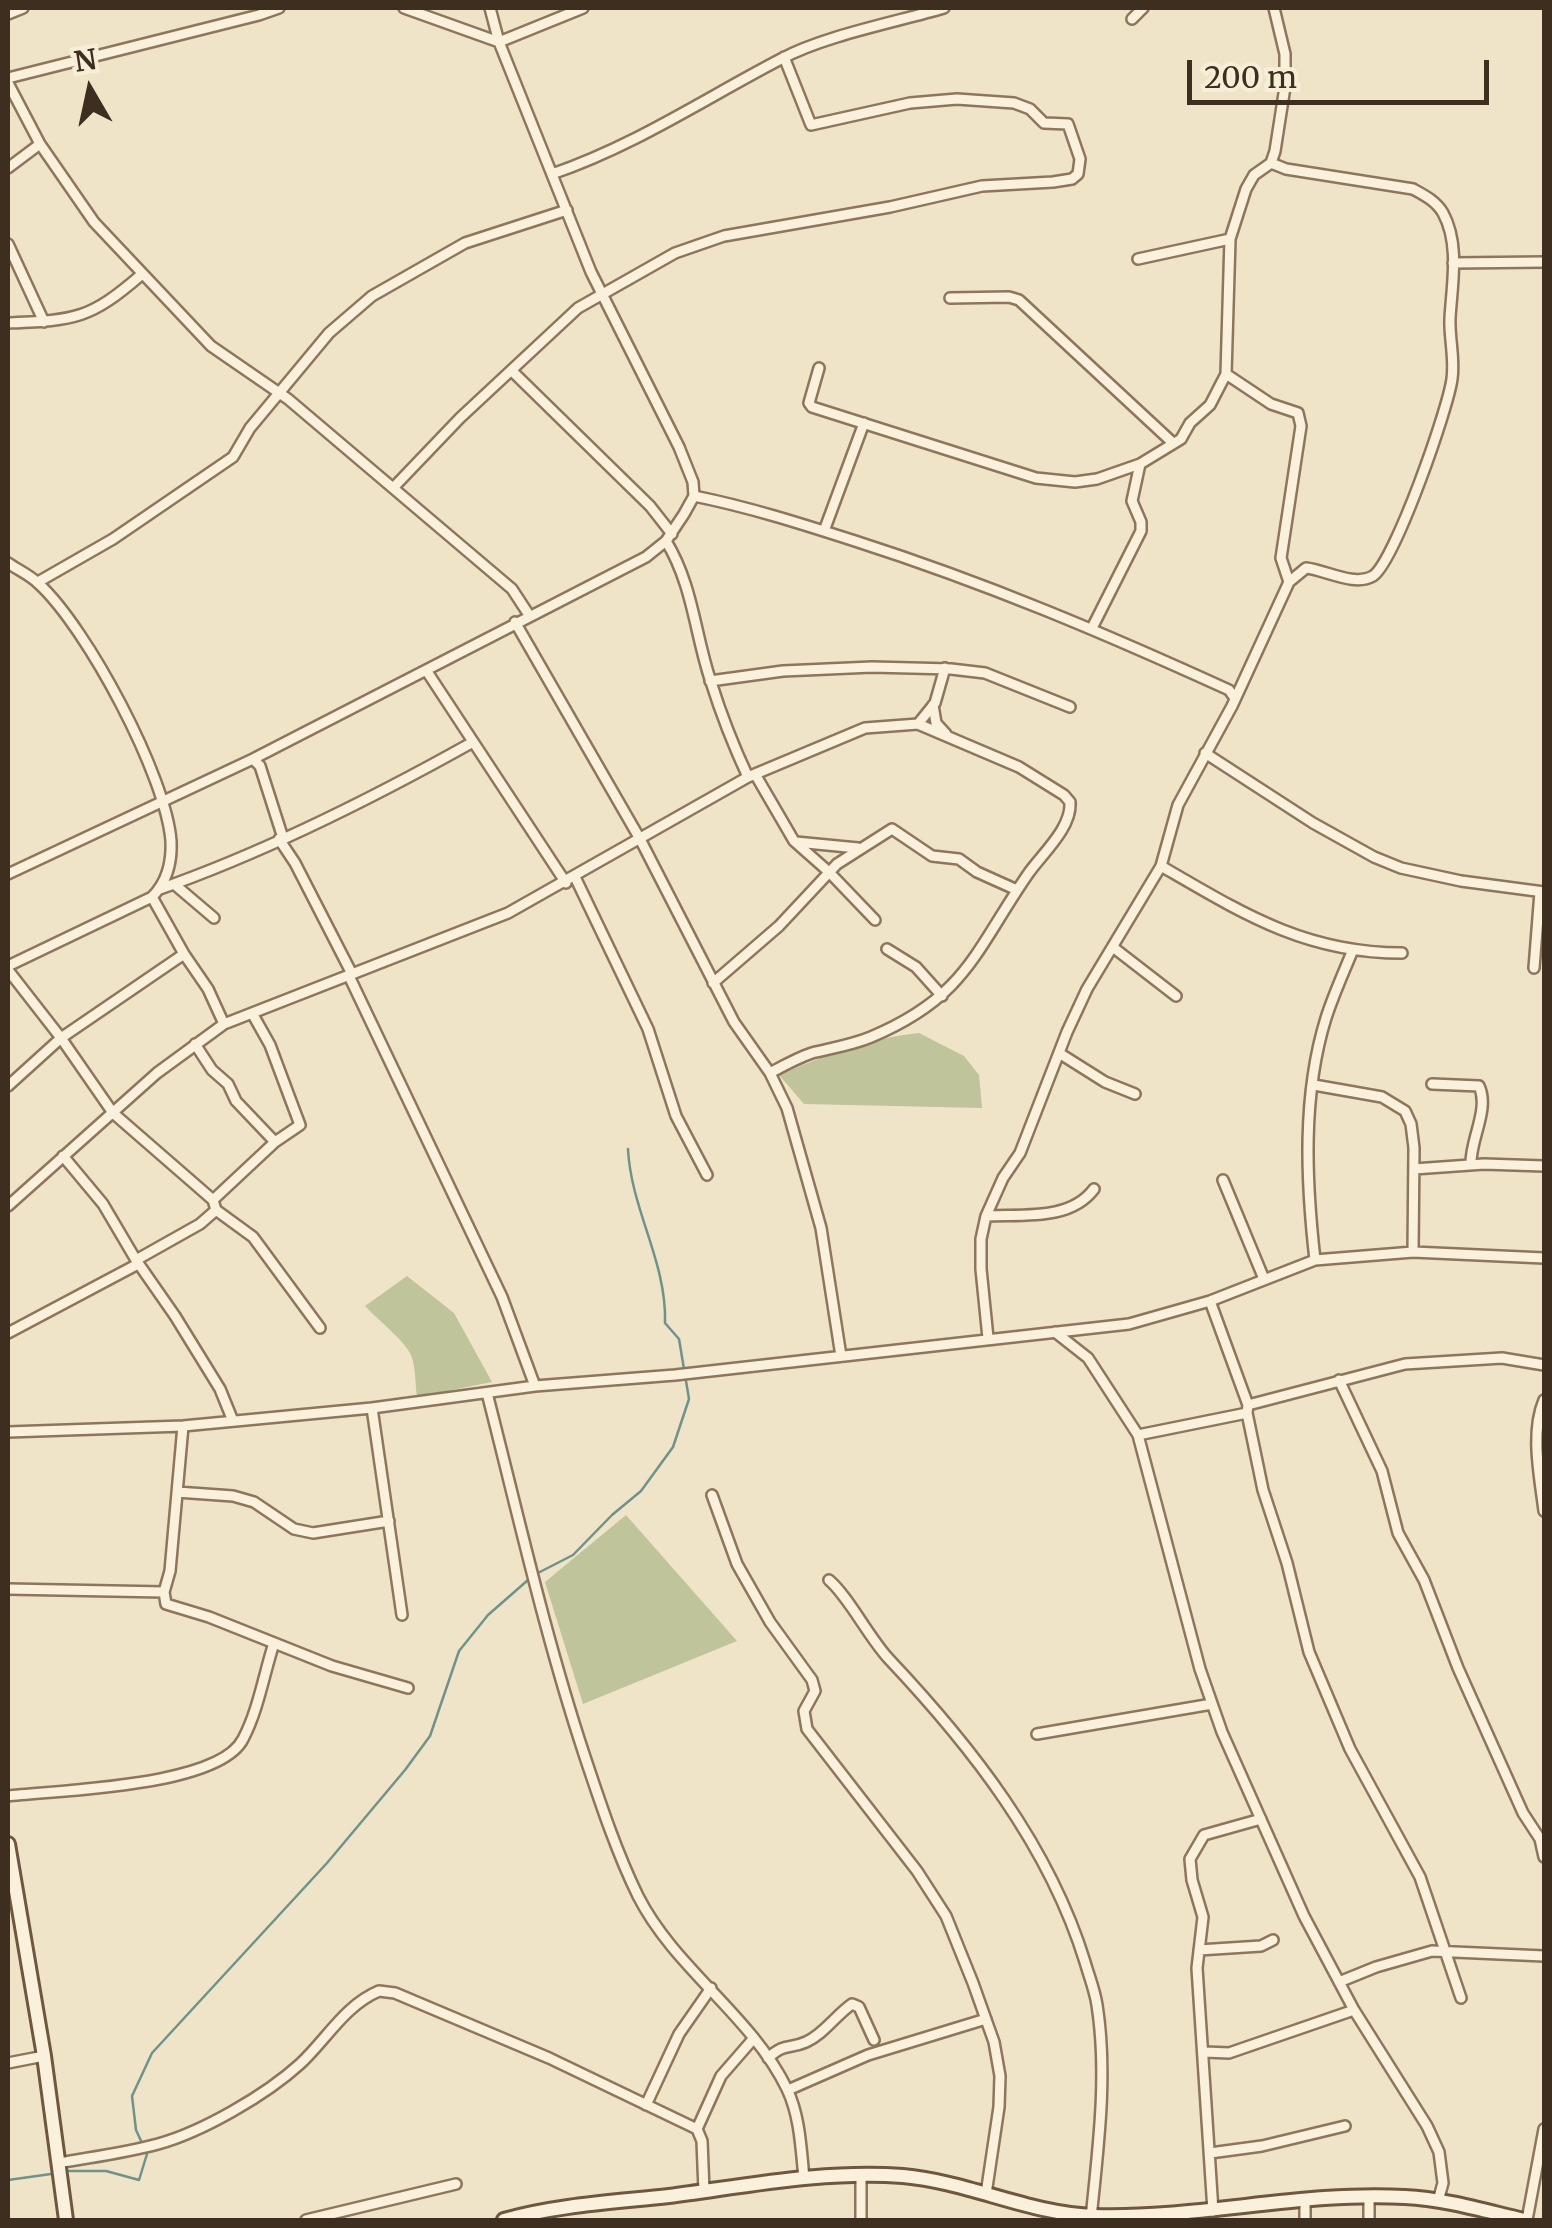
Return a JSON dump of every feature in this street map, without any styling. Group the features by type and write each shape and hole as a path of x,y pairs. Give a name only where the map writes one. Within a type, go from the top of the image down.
{"street":[{"path":"8,14 23,8"},
{"path":"279,8 8,80 40,144 94,222 141,275 211,346 278,392 512,588 529,615"},
{"path":"404,8 500,42 583,8"},
{"path":"8,874 253,758 646,558 669,538 694,496 693,482 679,447 602,293 567,210 490,8"},
{"path":"552,174 670,123 784,57 913,12 944,8"},
{"path":"1132,19 1142,8"},
{"path":"819,368 809,403 812,407 1036,478 1097,480 1140,464 1181,438 1210,405 1226,374 1230,239 1246,189 1254,175 1271,163 1280,126 1286,54 1274,8"},
{"path":"1280,26 1286,8"},
{"path":"394,487 460,418 578,308 675,253 724,236 890,208 982,186 1053,182 1078,174 1080,159 1068,124 1044,123 1030,109 1014,103 956,99 910,103 811,125 784,57"},
{"path":"8,168 40,144"},
{"path":"988,1338 980,1269 986,1216 1003,1178 1020,1153 1088,989 1160,866 1178,805 1289,582 1306,568 1363,580 1379,570 1412,501 1447,402 1452,377 1453,263 1452,242 1443,212 1431,199 1413,189 1271,163"},
{"path":"38,582 222,466 329,333 372,296 465,243 567,210"},
{"path":"1138,258 1230,239"},
{"path":"8,244 44,322"},
{"path":"1453,263 1544,262"},
{"path":"8,323 82,316 97,310 141,275"},
{"path":"950,298 1019,300 1172,444"},
{"path":"512,371 650,506 669,538 691,601 710,681 752,775 794,841 875,920"},
{"path":"1226,374 1271,404 1298,413 1301,426 1281,558 1289,582"},
{"path":"824,531 864,423"},
{"path":"1092,628 1141,530 1132,501 1140,464"},
{"path":"694,496 766,512 965,577 1092,628 1229,690 1234,698"},
{"path":"8,563 38,582 82,637 130,720 162,802 171,841 170,858 156,893 184,954 208,988 224,1024"},
{"path":"514,622 640,839 712,983 788,1108 821,1228 841,1356"},
{"path":"710,681 784,671 944,668 985,673 1070,708"},
{"path":"944,668 934,705 936,723 946,736"},
{"path":"426,670 570,880 648,1029 676,1116 707,1175"},
{"path":"918,724 934,705"},
{"path":"8,1206 195,1044 224,1024 508,913 752,775 865,728 918,724 1019,767 1064,794 1070,802 1067,821 1017,890 972,963 942,996 902,1023 869,1038 810,1054 770,1073"},
{"path":"320,1328 253,1236 113,1114 8,968 174,884 230,864 473,742"},
{"path":"1205,753 1313,823 1401,868 1542,892 1534,968"},
{"path":"253,758 260,766 280,838 351,975 477,1242 535,1386"},
{"path":"712,983 779,926 829,872 858,848 892,829 932,856 959,859 1017,890"},
{"path":"794,841 858,848"},
{"path":"1160,866 1244,914 1284,931 1352,952 1402,953"},
{"path":"174,884 214,918"},
{"path":"1114,948 1176,996"},
{"path":"888,949 916,967 942,996"},
{"path":"1315,1260 1309,1210 1308,1138 1314,1086 1326,1018 1352,952"},
{"path":"8,1086 61,1038 184,954"},
{"path":"8,1333 200,1224 275,1142 296,1129 300,1121 270,1045 252,1012"},
{"path":"195,1044 212,1070 228,1084 236,1101 275,1142"},
{"path":"1059,1053 1105,1082 1135,1094"},
{"path":"1432,1084 1479,1086 1482,1103 1472,1164"},
{"path":"1314,1086 1368,1094 1396,1103 1405,1111 1411,1124 1414,1169 1414,1252"},
{"path":"63,1156 104,1204 220,1390 233,1422"},
{"path":"1414,1169 1472,1164 1544,1166"},
{"path":"1223,1180 1264,1279"},
{"path":"986,1216 1064,1210 1078,1205 1094,1189"},
{"path":"8,1432 233,1422 1129,1324 1210,1302 1315,1260 1414,1252 1544,1258"},
{"path":"1210,1302 1248,1409 1264,1490 1288,1563 1309,1652 1350,1750 1420,1877 1461,1998"},
{"path":"1055,1332 1088,1358 1138,1435 1212,1704 1304,1916 1354,2010 1439,2152 1444,2168 1438,2201"},
{"path":"1138,1435 1248,1409 1405,1364 1502,1358 1544,1365"},
{"path":"1339,1380 1382,1472 1398,1533 1424,1580 1458,1668 1523,1813 1540,1839 1544,1856"},
{"path":"487,1393 566,1702 618,1852 640,1901 754,2038 788,2090 804,2178"},
{"path":"1544,1400 1539,1412 1538,1464 1544,1511"},
{"path":"372,1408 402,1615"},
{"path":"183,1426 170,1571 164,1592 166,1604 332,1666 408,1688"},
{"path":"177,1492 233,1496 254,1502 294,1529 313,1533 389,1521"},
{"path":"712,1494 737,1564 770,1622 812,1680 815,1691 804,1710 807,1729 917,1870 946,1916 986,2020 1000,2076 986,2194"},
{"path":"829,1580 871,1639 931,1703 972,1755 1058,1888 1097,2002 1102,2048 1091,2218"},
{"path":"8,1589 164,1592"},
{"path":"8,1796 144,1781 195,1772 218,1762 242,1741 274,1644"},
{"path":"1037,1734 1212,1704"},
{"path":"1205,2215 1210,2153 1199,1950 1203,1917 1190,1859 1204,1835 1261,1819"},
{"path":"8,1844 10,1876 44,2056 66,2220"},
{"path":"1199,1950 1261,1946 1273,1940"},
{"path":"1340,1982 1432,1951 1544,1956"},
{"path":"8,1958 26,1956"},
{"path":"646,2106 679,2034 711,1988"},
{"path":"58,2163 163,2142 258,2094 299,2065 351,2008 379,1991 394,1993 550,2058 696,2128 702,2142 704,2191"},
{"path":"768,2058 781,2047 804,2044 852,2004 859,2008 874,2040"},
{"path":"1205,2052 1229,2052 1354,2010"},
{"path":"788,2090 882,2050 986,2020"},
{"path":"696,2128 720,2076 754,2038"},
{"path":"8,2063 44,2056"},
{"path":"1210,2153 1262,2146 1346,2126"},
{"path":"504,2220 804,2178 862,2176 904,2176 1091,2218 1205,2215 1369,2196 1438,2201 1526,2220 1544,2129"},
{"path":"861,2220 862,2176"},
{"path":"306,2220 456,2184"},
{"path":"1368,2220 1369,2196"},
{"path":"1306,2202 1306,2220"}],"green space":[{"path":"919,1033 964,1056 979,1075 982,1108 804,1104 779,1075 848,1049"},
{"path":"407,1276 454,1313 492,1382 417,1397 415,1370 408,1349 365,1306"},
{"path":"626,1515 737,1641 583,1704 545,1582"}],"waterway":[{"path":"534,1575 573,1555 641,1491 673,1447 689,1399 679,1339 665,1323 660,1279 635,1193 628,1149"},
{"path":"142,2143 136,2130 132,2096 152,2053 327,1863 405,1770 430,1736 459,1651 488,1615 528,1580"},
{"path":"69,2171 106,2171 139,2180 145,2150"},
{"path":"8,2180 51,2174"}]}
